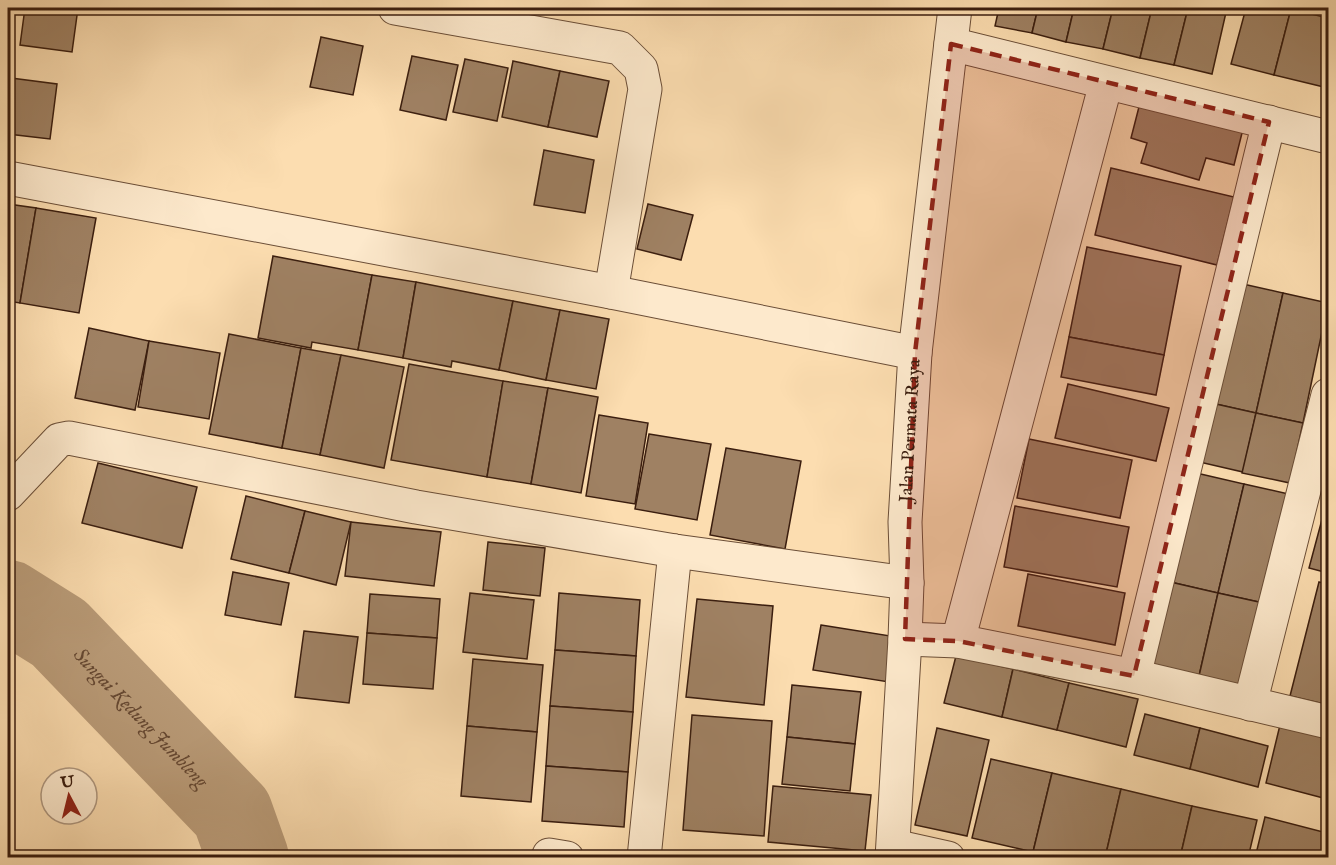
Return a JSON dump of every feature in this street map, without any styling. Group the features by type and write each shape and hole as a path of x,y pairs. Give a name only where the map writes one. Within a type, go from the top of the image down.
{"street":[{"path":"395,8 620,48 642,69 645,88 611,292"},
{"name":"Jalan Permata Raya","path":"893,852 905,639 907,583 905,522 915,353 955,8"},
{"path":"951,44 1329,136"},
{"path":"958,641 1106,83"},
{"path":"1134,676 1269,122"},
{"path":"8,178 611,292 915,353"},
{"path":"1250,704 1329,395"},
{"path":"8,494 41,457 59,441 69,438 416,507 675,552 907,583"},
{"path":"644,858 675,552"},
{"path":"905,639 958,641 1134,676 1329,722"},
{"path":"893,852 948,858"}],"highlighted area":[{"path":"951,44 1269,122 1134,676 958,641 905,639 915,353"}],"building":[{"path":"25,8 78,8 72,52 20,45"},
{"path":"999,8 1038,8 1032,33 995,26"},
{"path":"1038,8 1074,8 1066,42 1032,33"},
{"path":"1074,8 1113,8 1103,49 1066,42"},
{"path":"1113,8 1152,8 1140,58 1103,49"},
{"path":"1152,8 1188,8 1174,65 1140,58"},
{"path":"1188,8 1227,8 1212,74 1174,65"},
{"path":"1246,8 1291,9 1274,75 1231,64"},
{"path":"1291,9 1328,18 1328,88 1274,75"},
{"path":"321,37 363,46 353,95 310,87"},
{"path":"412,56 458,65 446,120 400,110"},
{"path":"465,59 508,68 497,121 453,112"},
{"path":"513,61 560,71 548,127 502,117"},
{"path":"560,71 609,81 597,137 548,127"},
{"path":"11,78 57,84 50,139 8,134"},
{"path":"1140,103 1243,129 1234,165 1206,158 1199,180 1141,163 1147,143 1131,138"},
{"path":"544,150 594,160 585,213 534,205"},
{"path":"1111,168 1234,197 1217,265 1095,235"},
{"path":"8,204 36,208 20,303 8,301"},
{"path":"648,204 693,215 681,260 637,249"},
{"path":"36,208 96,218 79,313 20,303"},
{"path":"1087,247 1181,266 1164,355 1069,337"},
{"path":"273,256 372,275 358,350 312,342 311,348 258,338"},
{"path":"372,275 416,282 403,358 358,350"},
{"path":"416,282 513,301 499,370 452,361 451,367 403,358"},
{"path":"1234,282 1283,293 1256,413 1207,402"},
{"path":"1283,293 1328,303 1303,423 1256,413"},
{"path":"513,301 560,310 546,380 499,370"},
{"path":"560,310 609,319 596,389 546,380"},
{"path":"89,328 149,341 135,410 75,398"},
{"path":"229,334 301,348 282,448 209,434"},
{"path":"1069,337 1164,355 1156,395 1061,377"},
{"path":"149,341 220,353 209,419 138,407"},
{"path":"301,348 341,355 320,455 282,448"},
{"path":"341,355 404,367 384,468 320,455"},
{"path":"409,364 503,381 487,477 391,460"},
{"path":"503,381 548,388 531,484 487,477"},
{"path":"1068,384 1169,408 1156,461 1055,438"},
{"path":"548,388 598,397 581,493 531,484"},
{"path":"1207,402 1256,413 1243,472 1195,461"},
{"path":"1256,413 1303,423 1290,483 1242,473"},
{"path":"599,415 648,423 635,504 586,496"},
{"path":"649,434 711,444 697,520 635,509"},
{"path":"1029,439 1132,460 1120,518 1017,498"},
{"path":"726,448 801,461 785,549 710,535"},
{"path":"98,463 197,487 182,548 82,523"},
{"path":"1192,472 1244,484 1218,593 1166,581"},
{"path":"1244,484 1293,495 1268,604 1218,593"},
{"path":"246,496 305,511 289,573 231,559"},
{"path":"1015,506 1129,527 1117,587 1004,567"},
{"path":"305,511 351,522 336,585 289,573"},
{"path":"1324,512 1328,513 1328,573 1309,568"},
{"path":"351,522 441,532 434,586 345,576"},
{"path":"488,542 545,548 540,596 483,590"},
{"path":"233,572 289,583 281,625 225,615"},
{"path":"1028,574 1125,593 1115,645 1018,626"},
{"path":"1166,581 1218,593 1199,676 1146,664"},
{"path":"1319,582 1328,584 1328,705 1290,696"},
{"path":"470,593 534,600 527,659 463,652"},
{"path":"559,593 640,600 636,656 555,650"},
{"path":"1218,593 1268,604 1248,688 1199,676"},
{"path":"370,594 440,599 437,638 367,633"},
{"path":"697,599 773,606 764,705 686,697"},
{"path":"821,625 897,637 889,682 813,670"},
{"path":"304,631 358,637 349,703 295,697"},
{"path":"367,633 437,638 433,689 363,684"},
{"path":"555,650 636,656 633,712 550,706"},
{"path":"956,656 1013,669 1002,717 944,703"},
{"path":"473,659 543,665 537,732 467,726"},
{"path":"1013,669 1069,683 1057,730 1002,717"},
{"path":"1069,683 1138,699 1126,747 1057,730"},
{"path":"792,685 861,692 855,744 787,737"},
{"path":"550,706 633,712 628,772 546,766"},
{"path":"1145,714 1200,728 1190,769 1134,755"},
{"path":"692,715 772,721 764,836 683,830"},
{"path":"1280,725 1328,737 1327,799 1266,783"},
{"path":"467,726 537,732 531,802 461,796"},
{"path":"937,728 989,740 967,836 915,825"},
{"path":"1200,728 1268,746 1258,787 1190,769"},
{"path":"787,737 855,744 850,791 782,784"},
{"path":"991,759 1052,773 1033,852 972,838"},
{"path":"546,766 628,772 624,827 542,821"},
{"path":"1052,773 1121,789 1105,858 1055,858 1033,852"},
{"path":"773,786 871,795 865,851 768,842"},
{"path":"1121,789 1192,806 1180,858 1105,858"},
{"path":"1192,806 1257,820 1248,858 1180,858"},
{"path":"1265,817 1327,833 1321,858 1255,858"}],"waterway":[{"name":"Sungai Kedung Jumbleng","path":"8,601 59,633 232,813 248,858"}]}
